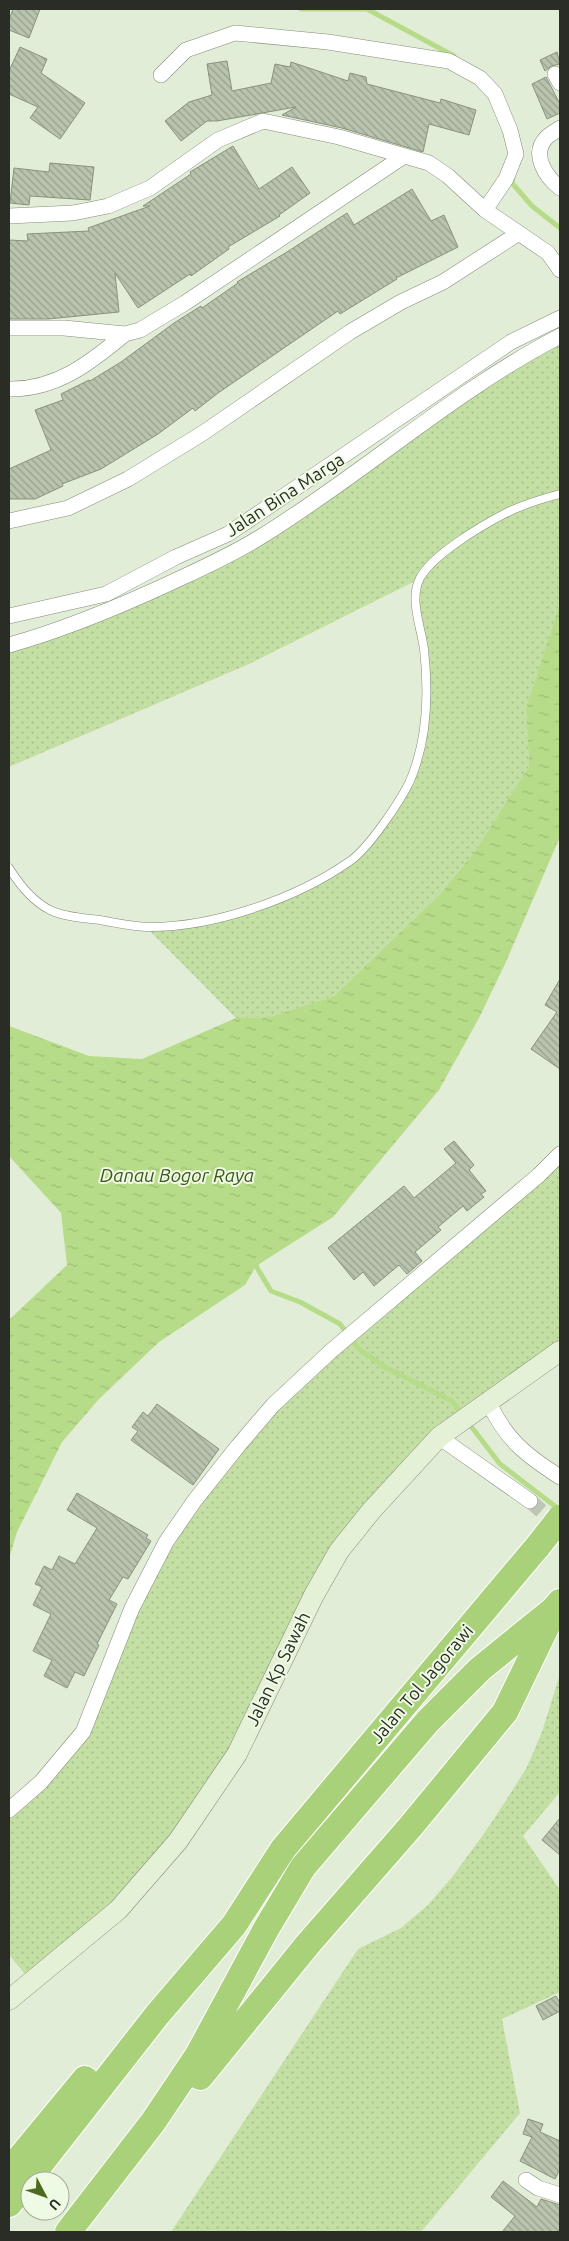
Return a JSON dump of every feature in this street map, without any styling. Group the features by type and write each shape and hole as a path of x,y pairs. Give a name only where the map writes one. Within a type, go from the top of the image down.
{"highway":[{"name":"Jalan Tol Jagorawi","path":"283,1849 560,1518"},
{"path":"68,2232 153,2122 198,2055 266,1929 303,1867 428,1721 480,1668 557,1606"},
{"path":"91,2232 212,2061 505,1712 557,1606"},
{"path":"9,2171 260,1870 283,1849"},
{"path":"9,2204 157,2015 234,1925 283,1849"}],"street":[{"path":"160,76 186,50 235,33 328,42 449,61 480,78 494,94 510,130 516,154 506,179 485,210"},
{"path":"9,216 73,213 108,206 150,188 218,140 263,121 339,137 429,163 439,169 485,210 548,252 560,270"},
{"path":"560,128 546,138 542,147 540,163 550,181 560,188"},
{"path":"9,328 64,328 125,334 140,330 404,156"},
{"path":"9,521 68,508 128,479 202,433 350,332 401,302 443,282 519,233"},
{"name":"Jalan Bina Marga","path":"9,616 106,594 176,557 228,534 511,342 560,318"},
{"path":"9,389 36,387 77,372 125,334"},
{"name":"Jalan Bina Marga","path":"9,645 134,600 204,568 262,536 521,356 560,336"},
{"path":"9,1810 42,1782 83,1732 132,1608 166,1542 195,1500 273,1405 332,1351 539,1175 560,1154"},
{"name":"Jalan Kp Sawah","path":"9,2000 118,1910 178,1841 237,1754 314,1595 339,1551 371,1510 442,1435 560,1352"},
{"path":"485,1406 526,1455 560,1477"},
{"path":"442,1435 530,1501"},
{"path":"526,2180 538,2188 560,2195"}],"lane":[{"path":"9,868 31,897 50,910 68,916 146,927 219,920 260,906 308,886 352,860 383,825 409,783 421,744 427,708 424,650 415,596 420,578 433,560 504,514 560,494"}],"shaded area":[{"path":"560,336 560,603 526,708 529,766 476,850 441,893 334,996 270,1017 236,1018 146,927 219,920 260,906 352,860 383,825 409,783 427,708 415,596 419,579 249,664 9,767 9,644 204,568"},
{"path":"560,1154 560,1351 444,1432 338,1552 178,1841 31,1981 9,1955 9,1810 83,1732 166,1542 273,1405"},
{"path":"560,1674 560,1792 523,1836 560,1890 560,1992 502,2019 520,2113 421,2232 171,2232 358,1949 401,1928 428,1905 453,1876 490,1825 526,1769 542,1732"}],"water":[{"name":"Danau Bogor Raya","path":"560,603 560,837 505,964 479,1018 439,1090 333,1217 256,1266 245,1285 159,1342 99,1399 62,1442 17,1532 9,1559 9,1320 67,1265 61,1213 9,1156 9,1026 89,1056 142,1059 236,1018 270,1017 334,996 441,893 476,850 529,766 526,708"}],"building":[{"path":"13,9 40,9 29,38 9,30 9,20"},
{"path":"20,47 47,59 41,73 85,103 60,139 30,118 38,107 9,94 9,71"},
{"path":"557,52 560,64 551,66 545,71 540,60"},
{"path":"227,61 232,91 271,83 275,64 290,67 291,62 348,81 350,73 366,77 367,84 440,103 441,99 476,110 469,135 429,124 423,152 342,128 282,115 296,107 217,121 207,121 181,141 165,121 189,102 212,95 207,64"},
{"path":"546,77 560,104 560,113 547,119 532,84"},
{"path":"233,146 259,189 292,167 310,193 280,216 228,247 229,249 191,276 190,274 138,308 115,273 119,312 48,319 9,319 9,240 28,241 27,234 89,231 88,228 150,206 143,206 191,174 190,172"},
{"path":"50,163 94,167 90,200 30,196 29,205 10,203 14,168 49,172"},
{"path":"412,189 431,221 444,215 458,247 396,278 340,314 338,311 218,393 195,411 193,408 158,434 101,469 62,484 63,486 35,499 9,499 9,469 51,450 35,410 63,400 61,394 90,381 121,362 174,323 201,306 202,308 237,282 347,213 354,225"},
{"path":"560,979 560,1069 531,1049 557,1012 545,1005"},
{"path":"454,1141 474,1165 469,1170 486,1191 481,1194 484,1197 467,1211 463,1206 438,1227 441,1230 415,1252 422,1261 407,1274 399,1265 374,1286 363,1272 354,1280 328,1248 404,1186 414,1198 456,1163 444,1149"},
{"path":"157,1404 219,1449 193,1485 131,1440 138,1431 132,1427 143,1412 148,1416"},
{"path":"77,1493 148,1535 146,1538 151,1541 128,1579 123,1577 109,1600 117,1604 97,1644 99,1645 84,1676 75,1672 67,1688 44,1676 52,1660 33,1651 51,1614 33,1605 42,1587 35,1584 44,1566 52,1570 59,1556 75,1564 97,1528 67,1510"},
{"path":"560,1818 560,1855 542,1840"},
{"path":"556,1996 560,2003 560,2011 543,2020 536,2006"},
{"path":"528,2119 543,2124 540,2132 560,2141 560,2169 555,2179 520,2161 532,2137 523,2134"},
{"path":"503,2181 537,2207 541,2199 560,2205 560,2232 502,2232 515,2216 491,2197"}],"waterway":[{"path":"301,9 367,9 454,56"},
{"path":"513,178 512,183 532,206 560,228"},
{"path":"258,1260 256,1266 271,1291 300,1302 340,1324 359,1349 383,1366 452,1401 462,1415"},
{"path":"467,1421 500,1464 560,1510"}],"tunnel":[{"path":"530,1501 560,1527"}]}
